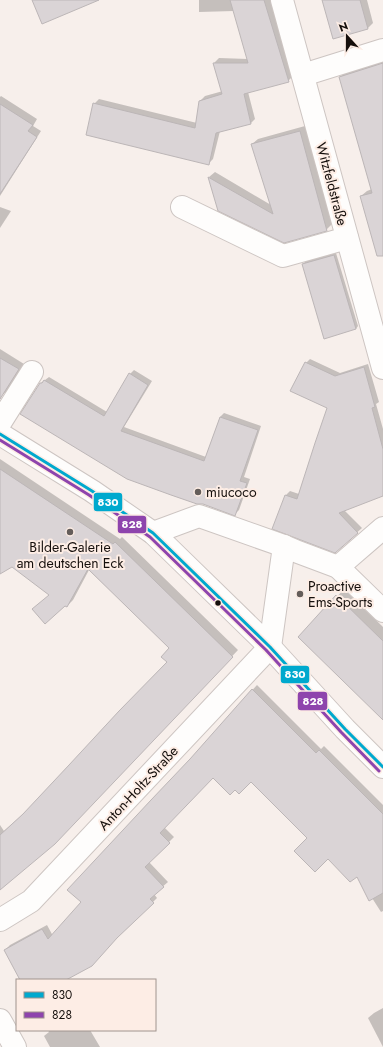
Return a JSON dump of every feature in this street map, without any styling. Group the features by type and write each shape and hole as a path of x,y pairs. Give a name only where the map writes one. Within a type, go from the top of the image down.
{"street":[{"name":"Witzfeldstraße","path":"282,0 383,368"},
{"path":"302,75 383,50"},
{"path":"182,207 283,256 347,238"},
{"path":"0,423 32,372"},
{"path":"0,434 92,491 153,533 270,647 383,767"},
{"path":"153,533 199,516 338,567 383,610"},
{"path":"338,567 383,528"},
{"path":"270,647 284,546"},
{"name":"Anton-Holtz-Straße","path":"0,920 32,901 270,647"},
{"path":"0,1020 15,1047"}],"building":[{"path":"32,0 99,0 42,24"},
{"path":"230,0 264,0 289,82 244,94 251,124 216,133 209,165 86,135 93,103 195,128 199,101 222,94 213,63 248,63"},
{"path":"322,0 360,0 368,29 333,39"},
{"path":"383,63 383,256 377,256 360,196 372,193 339,77"},
{"path":"0,104 33,125 28,131 37,137 0,194"},
{"path":"300,131 327,231 284,243 218,211 208,177 273,214 251,144"},
{"path":"334,255 356,329 324,339 302,264"},
{"path":"0,358 19,369 0,399"},
{"path":"305,362 335,376 364,367 375,407 372,408 383,449 383,496 339,513 358,533 335,553 272,529 285,495 297,499 327,408 290,391"},
{"path":"129,373 148,385 121,431 204,461 220,417 258,430 240,481 247,483 235,516 127,479 20,414 40,383 44,380 104,416"},
{"path":"0,469 113,544 115,542 233,657 55,844 0,890 0,835 23,814 167,662 161,657 169,648 88,569 67,607 65,606 45,624 32,609 49,595 12,567 0,574"},
{"path":"336,595 383,641 383,720 298,637"},
{"path":"252,689 316,753 319,750 383,814 383,893 369,901 357,877 350,882 328,859 315,872 294,851 307,838 251,782 239,794 235,790 230,795 213,778 160,833 170,843 145,867 164,887 150,899 154,903 117,938 92,966 68,979 19,979 4,950 42,929 48,939 81,902 67,890 190,759"}],"transit line":[{"name":"830","path":"0,434 92,491 153,533 270,647 345,729 383,767"},
{"name":"828","path":"0,440 89,495 150,537 266,650 379,771"}],"place":[{"name":"miucoco","path":"198,492"},
{"name":"Bilder-Galerie am deutschen Eck","path":"70,532"},
{"name":"Proactive Ems-Sports","path":"300,594"}]}
